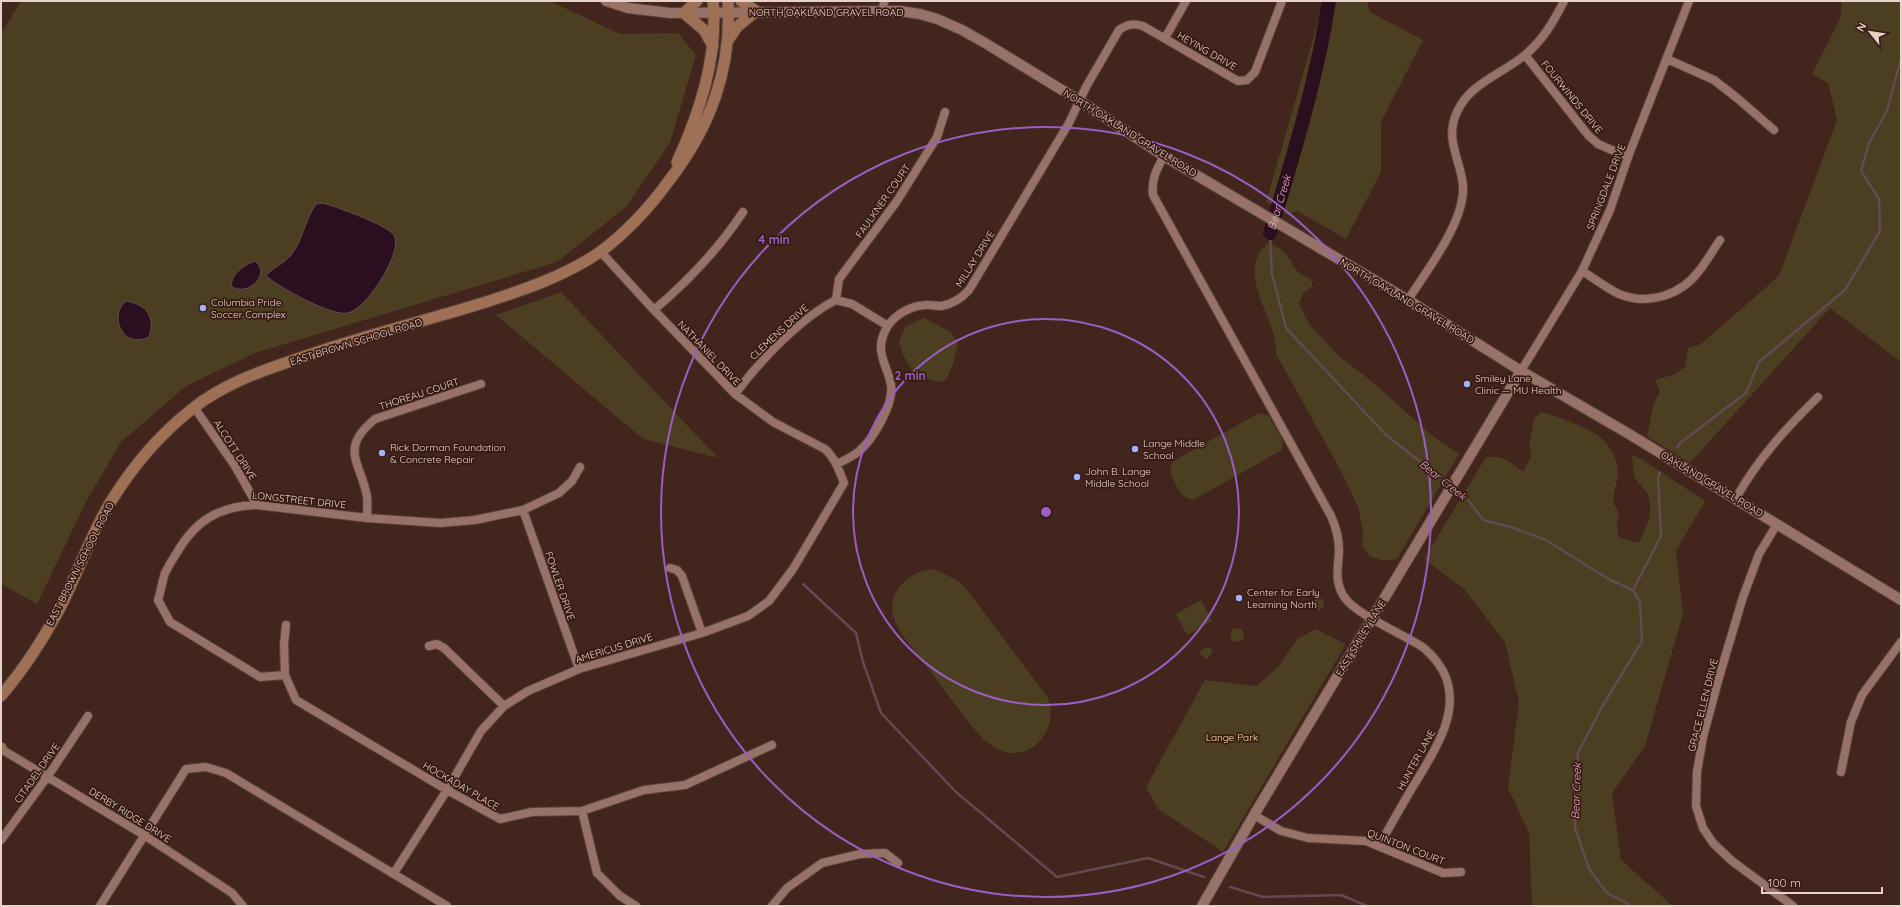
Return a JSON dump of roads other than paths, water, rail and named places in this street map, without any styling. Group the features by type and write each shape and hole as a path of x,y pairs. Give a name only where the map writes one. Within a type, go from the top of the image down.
{"main road":[{"path":"697,1 684,12 704,30 713,46"},
{"path":"726,43 737,27 756,12 741,1"},
{"name":"EAST BROWN SCHOOL ROAD","path":"668,183 697,112 706,80 713,46 713,6"},
{"name":"EAST BROWN SCHOOL ROAD","path":"2,695 21,670 53,619 110,504 141,458 167,430 194,407 216,392 253,374 318,351 430,320 553,279 600,251 647,209 681,166 707,121 716,98 723,72 728,6"}],"street":[{"name":"NORTH OAKLAND GRAVEL ROAD","path":"606,1 628,8 645,11 684,12 713,6 728,6 756,12 883,12 920,14 962,30 1080,101 1164,156 1408,300 1521,371"},
{"path":"883,12 884,1"},
{"path":"1165,38 1186,1"},
{"name":"HEYING DRIVE","path":"1080,101 1119,30 1126,25 1134,23 1143,26 1165,38 1238,81 1247,80 1255,72 1282,1"},
{"path":"1408,300 1456,222 1461,205 1463,187 1452,145 1452,129 1456,112 1466,97 1480,83 1525,55 1542,38 1555,19 1564,1"},
{"name":"SPRINGDALE DRIVE","path":"1521,371 1582,270 1610,210 1628,157 1689,1"},
{"name":"FOURWINDS DRIVE","path":"1525,55 1588,135 1598,144 1628,157"},
{"path":"1667,59 1714,80 1774,130"},
{"name":"MILLAY DRIVE","path":"837,464 853,456 865,445 890,401 891,384 882,363 881,354 881,344 888,326 897,316 907,309 918,306 940,306 951,303 961,298 969,290 1065,129 1080,101"},
{"name":"FAULKNER COURT","path":"836,300 840,279 897,201 937,137 945,112"},
{"name":"HUNTER LANE","path":"1164,156 1154,176 1152,185 1153,195 1331,516 1336,528 1338,541 1337,570 1340,591 1346,599 1359,610 1423,647 1437,661 1447,679 1450,700 1446,724 1437,746 1379,846"},
{"path":"654,310 706,260 743,212"},
{"path":"1582,270 1620,294 1641,299 1661,297 1682,288 1699,271 1720,240"},
{"name":"NATHANIEL DRIVE","path":"600,251 654,310 735,394 773,422 824,449 831,454 837,464"},
{"path":"836,300 852,304 888,326"},
{"name":"CLEMENS DRIVE","path":"735,394 754,368 812,314 818,309 836,300"},
{"name":"EAST SMILEY LANE","path":"1202,906 1254,816 1521,371"},
{"name":"OAKLAND GRAVEL ROAD","path":"1521,371 1736,498 1901,600"},
{"name":"THOREAU COURT","path":"367,518 367,497 353,455 356,443 368,425 375,419 481,384"},
{"path":"1736,498 1772,444 1818,397"},
{"name":"ALCOTT DRIVE","path":"194,407 235,466 257,505"},
{"name":"AMERICUS DRIVE","path":"394,873 447,790 481,730 504,706 528,691 579,669 702,632 748,616 769,601 793,570 844,483 837,464"},
{"name":"LONGSTREET DRIVE","path":"285,675 260,677 170,622 158,600 166,572 181,545 197,525 217,512 240,505 257,505 367,518 440,523 475,520 523,510 559,493 572,481 580,467"},
{"name":"FOWLER DRIVE","path":"523,510 579,669"},
{"name":"GRACE ELLEN DRIVE","path":"1777,524 1756,561 1743,597 1720,674 1703,737 1697,772 1696,806 1703,828 1713,843 1732,861 1793,906"},
{"path":"670,568 676,570 682,576 702,632"},
{"name":"HOCKADAY PLACE","path":"286,624 284,644 285,675 296,700 447,790 500,819 532,812 582,811 644,790 685,785 772,745"},
{"path":"1841,772 1851,722 1862,695 1901,642"},
{"path":"429,646 437,644 444,648 504,706"},
{"name":"CITADEL DRIVE","path":"1,840 48,776 88,716"},
{"name":"DERBY RIDGE DRIVE","path":"1,749 144,835 232,893 243,906"},
{"path":"100,906 186,769 206,767 226,773 447,906"},
{"path":"582,811 597,873 620,896 636,906"},
{"name":"QUINTON COURT","path":"1254,816 1281,831 1308,838 1366,841 1443,873 1461,872"},
{"path":"772,906 787,888 822,863 860,854 885,853 898,863"}],"waterway":[{"name":"Bear Creek","path":"1270,233 1296,147 1311,89 1329,1"},
{"path":"1677,448 1680,443 1746,393 1759,362 1845,290 1880,231 1879,199 1861,171 1869,143 1887,111 1901,58"},
{"name":"Bear Creek","path":"1270,233 1272,274 1286,328 1386,435 1450,485"},
{"path":"1633,590 1661,536 1658,477 1660,472"},
{"name":"Bear Creek","path":"1454,488 1466,497 1483,520 1514,528 1546,540 1610,580 1633,590 1640,602 1642,641 1603,705 1578,753 1575,793 1575,828 1589,869 1607,893 1630,906"},
{"path":"803,584 856,633 863,662 881,713 956,792 1057,877 1148,858 1204,877"},
{"path":"1230,887 1263,897 1341,895 1367,906"}],"place":[{"name":"Columbia Pride Soccer Complex","path":"203,308"},
{"name":"Smiley Lane Clinic — MU Health","path":"1467,384"},
{"name":"Lange Middle School","path":"1135,449"},
{"name":"Rick Dorman Foundation & Concrete Repair","path":"382,453"},
{"name":"John B. Lange Middle School","path":"1077,477"},
{"name":"Center for Early Learning North","path":"1239,598"}],"park label":[{"name":"Lange Park","path":"1232,737"}]}
